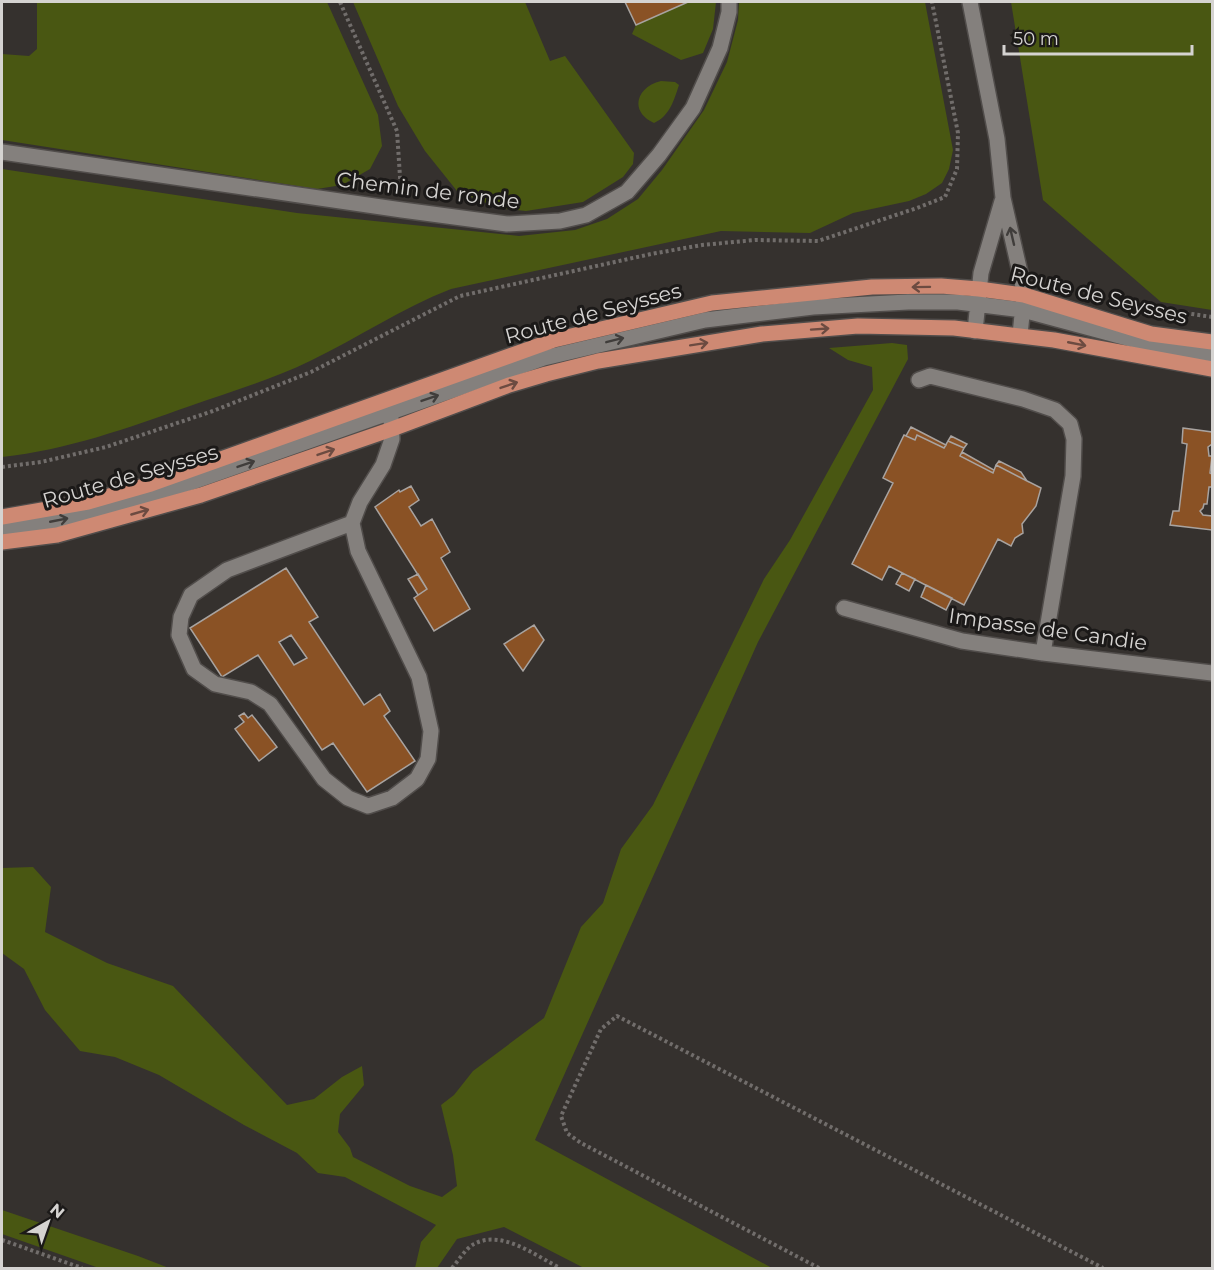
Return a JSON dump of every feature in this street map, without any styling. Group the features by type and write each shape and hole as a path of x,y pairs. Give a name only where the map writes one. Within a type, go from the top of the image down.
{"main road":[{"name":"Route de Seysses","path":"2,517 88,502 151,484 390,406 554,340 712,303 872,287 942,286 1151,334 1212,342"},
{"name":"Route de Seysses","path":"2,542 57,535 201,495 392,429 509,385 598,361 762,333 858,326 954,328 1020,335 1212,369"}],"street":[{"name":"Chemin de ronde","path":"2,152 507,224 560,221 586,215 627,192 659,155 693,108 720,48 729,12 729,2"},
{"path":"970,2 997,139 1003,198 1023,303 1020,335"},
{"path":"975,331 981,273 1003,198"},
{"name":"Route de Seysses","path":"2,528 30,526 147,498 390,406 544,358 705,320 823,306 978,296"},
{"name":"Route de Seysses","path":"1023,303 1164,348 1212,354"},
{"path":"919,380 930,376 1023,399 1055,410 1070,424 1074,439 1073,476 1043,653"},
{"path":"352,523 228,570 191,595 181,616 179,635 194,669 215,684 251,692 270,704 324,779 348,798 368,806 392,798 417,779 428,759 431,731 418,678 358,551 352,523 360,502 383,465 392,439 390,406"},
{"name":"Impasse de Candie","path":"844,608 962,641 1212,673"}],"path":[{"path":"340,2 397,131 402,210"},
{"path":"2,467 41,462 106,447 213,411 311,372 460,296 702,245 755,240 818,241 945,197 957,169 958,133 932,2"},
{"name":"Route de Seysses","path":"1123,304 1212,317"},
{"path":"819,1269 581,1143 567,1133 561,1116 601,1029 617,1016 1103,1269"},
{"path":"453,1269 472,1244 491,1239 513,1244 560,1269"},
{"path":"2,1240 82,1269"}],"green space":[{"path":"37,2 327,2 378,115 382,146 370,169 342,185 317,189 2,140 2,54 29,56 37,49"},
{"path":"353,2 525,2 550,61 565,56 634,153 633,164 623,177 583,202 526,211 498,208 457,191 425,151 398,106"},
{"path":"688,2 716,2 713,29 703,53 681,60 632,34 636,25"},
{"path":"739,2 925,2 953,150 949,169 942,183 926,194 909,201 853,213 810,233 721,231 451,289 415,305 310,361 265,380 74,444 2,457 2,169 297,213 519,236 575,230 607,219 638,199 662,170 704,110 727,62 738,20"},
{"path":"1011,2 1212,2 1212,310 1161,302 1043,200"},
{"path":"661,81 675,82 679,85 668,112 654,123 641,113 639,100 646,89"},
{"path":"892,343 907,345 908,359 758,642 535,1140 772,1268 584,1268 504,1227 457,1239 437,1268 415,1268 421,1242 436,1225 345,1177 318,1173 297,1153 159,1075 115,1057 80,1051 45,1010 24,969 2,953 2,868 33,867 51,887 45,932 107,963 173,986 287,1105 314,1099 342,1077 362,1066 364,1085 340,1114 338,1132 350,1148 353,1157 410,1186 442,1197 457,1186 453,1155 441,1105 454,1095 473,1071 544,1018 581,927 603,903 621,849 653,805 764,579 790,540 873,390 872,367 848,360 829,348"},
{"path":"2,1210 169,1268 99,1268 2,1234"}],"building":[{"path":"625,2 688,2 636,25"},
{"path":"911,427 946,445 944,448 917,435 915,440 906,436"},
{"path":"1183,428 1212,432 1212,444 1208,447 1209,456 1212,456 1210,473 1212,474 1212,487 1209,487 1207,504 1204,504 1200,511 1203,515 1212,516 1212,530 1170,525 1173,511 1179,511 1187,444 1182,443"},
{"path":"904,435 915,440 917,435 944,448 948,441 964,448 960,456 993,473 996,465 1041,488 1036,506 1022,524 1023,533 1015,538 1011,546 998,539 964,605 889,566 882,580 852,564 893,483 883,478"},
{"path":"951,436 967,444 964,448 948,441"},
{"path":"962,452 994,470 993,473 960,456"},
{"path":"999,461 1021,472 1027,481 996,465"},
{"path":"411,486 419,500 409,507 421,526 432,519 450,552 441,558 470,609 434,631 414,598 427,589 375,507 399,490 400,492"},
{"path":"286,568 318,617 309,622 364,705 380,694 390,711 384,716 415,761 367,792 333,743 322,750 258,655 222,677 190,628","holes":["291,635 307,658 294,665 279,642"]},
{"path":"902,573 915,579 909,591 896,584"},
{"path":"418,574 427,589 418,595 408,579"},
{"path":"926,585 952,598 946,610 921,597"},
{"path":"534,625 544,640 523,671 504,644"},
{"path":"244,713 248,718 252,715 277,747 259,761 235,729 244,722 239,716"}]}
